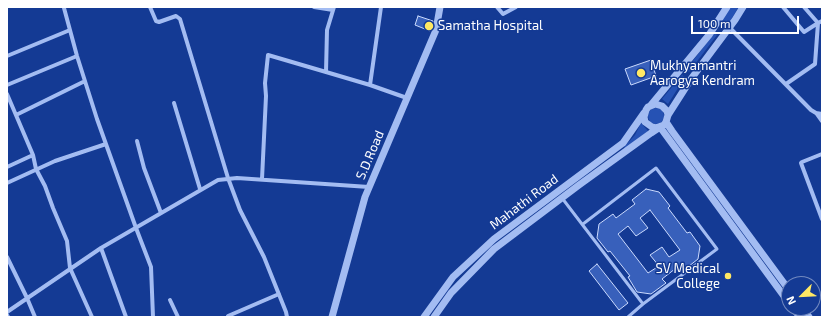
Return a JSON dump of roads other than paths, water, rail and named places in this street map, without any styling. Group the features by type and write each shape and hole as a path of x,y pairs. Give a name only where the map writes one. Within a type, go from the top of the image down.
{"street":[{"path":"150,7 156,21 159,22 176,16 180,19 228,178 240,210 264,257 287,317"},
{"path":"314,7 333,8 327,30 326,72"},
{"path":"370,85 381,7"},
{"name":"S.D.Road","path":"332,317 365,197 436,30 440,7"},
{"path":"497,7 503,14 516,7"},
{"path":"783,7 804,32 820,22"},
{"path":"804,7 820,22"},
{"path":"64,8 77,56 106,144 151,267 153,317"},
{"name":"Mahathi Road","path":"434,317 451,293 499,245 660,127 691,79 728,30 740,8"},
{"name":"Mahathi Road","path":"424,317 453,277 494,239 622,143 646,110 709,35 723,9"},
{"path":"786,84 815,64 820,22"},
{"path":"716,23 728,30 786,84 811,110 816,113 822,121"},
{"path":"7,56 70,30"},
{"path":"262,179 266,96 265,83 268,54 370,85 407,98"},
{"path":"7,85 77,56"},
{"path":"681,70 691,79"},
{"path":"16,114 85,81"},
{"path":"7,94 8,101 16,114 33,155 36,169 45,186 67,241 70,268 92,317"},
{"path":"174,104 200,189"},
{"path":"651,105 655,104 662,106 667,111 667,118 672,131 781,279"},
{"path":"644,113 645,122 656,128 660,127 781,292"},
{"path":"816,113 822,114"},
{"path":"137,141 144,168 161,213"},
{"path":"7,182 55,161 106,144"},
{"path":"822,154 800,163 822,219"},
{"path":"7,167 33,155"},
{"path":"7,312 101,248 200,189 218,180 228,178 262,179 369,187"},
{"path":"494,239 499,245"},
{"path":"101,248 126,317"},
{"path":"7,257 28,298 35,317"},
{"path":"228,316 279,294"},
{"path":"170,300 178,317"}],"lane":[{"path":"582,224 656,168 717,249 643,304 628,317"},
{"path":"562,198 643,304"}],"place":[{"name":"Samatha Hospital","path":"429,26"},
{"name":"Mukhyamantri Aarogya Kendram","path":"641,73"},
{"name":"SV Medical College","path":"728,276"}]}
